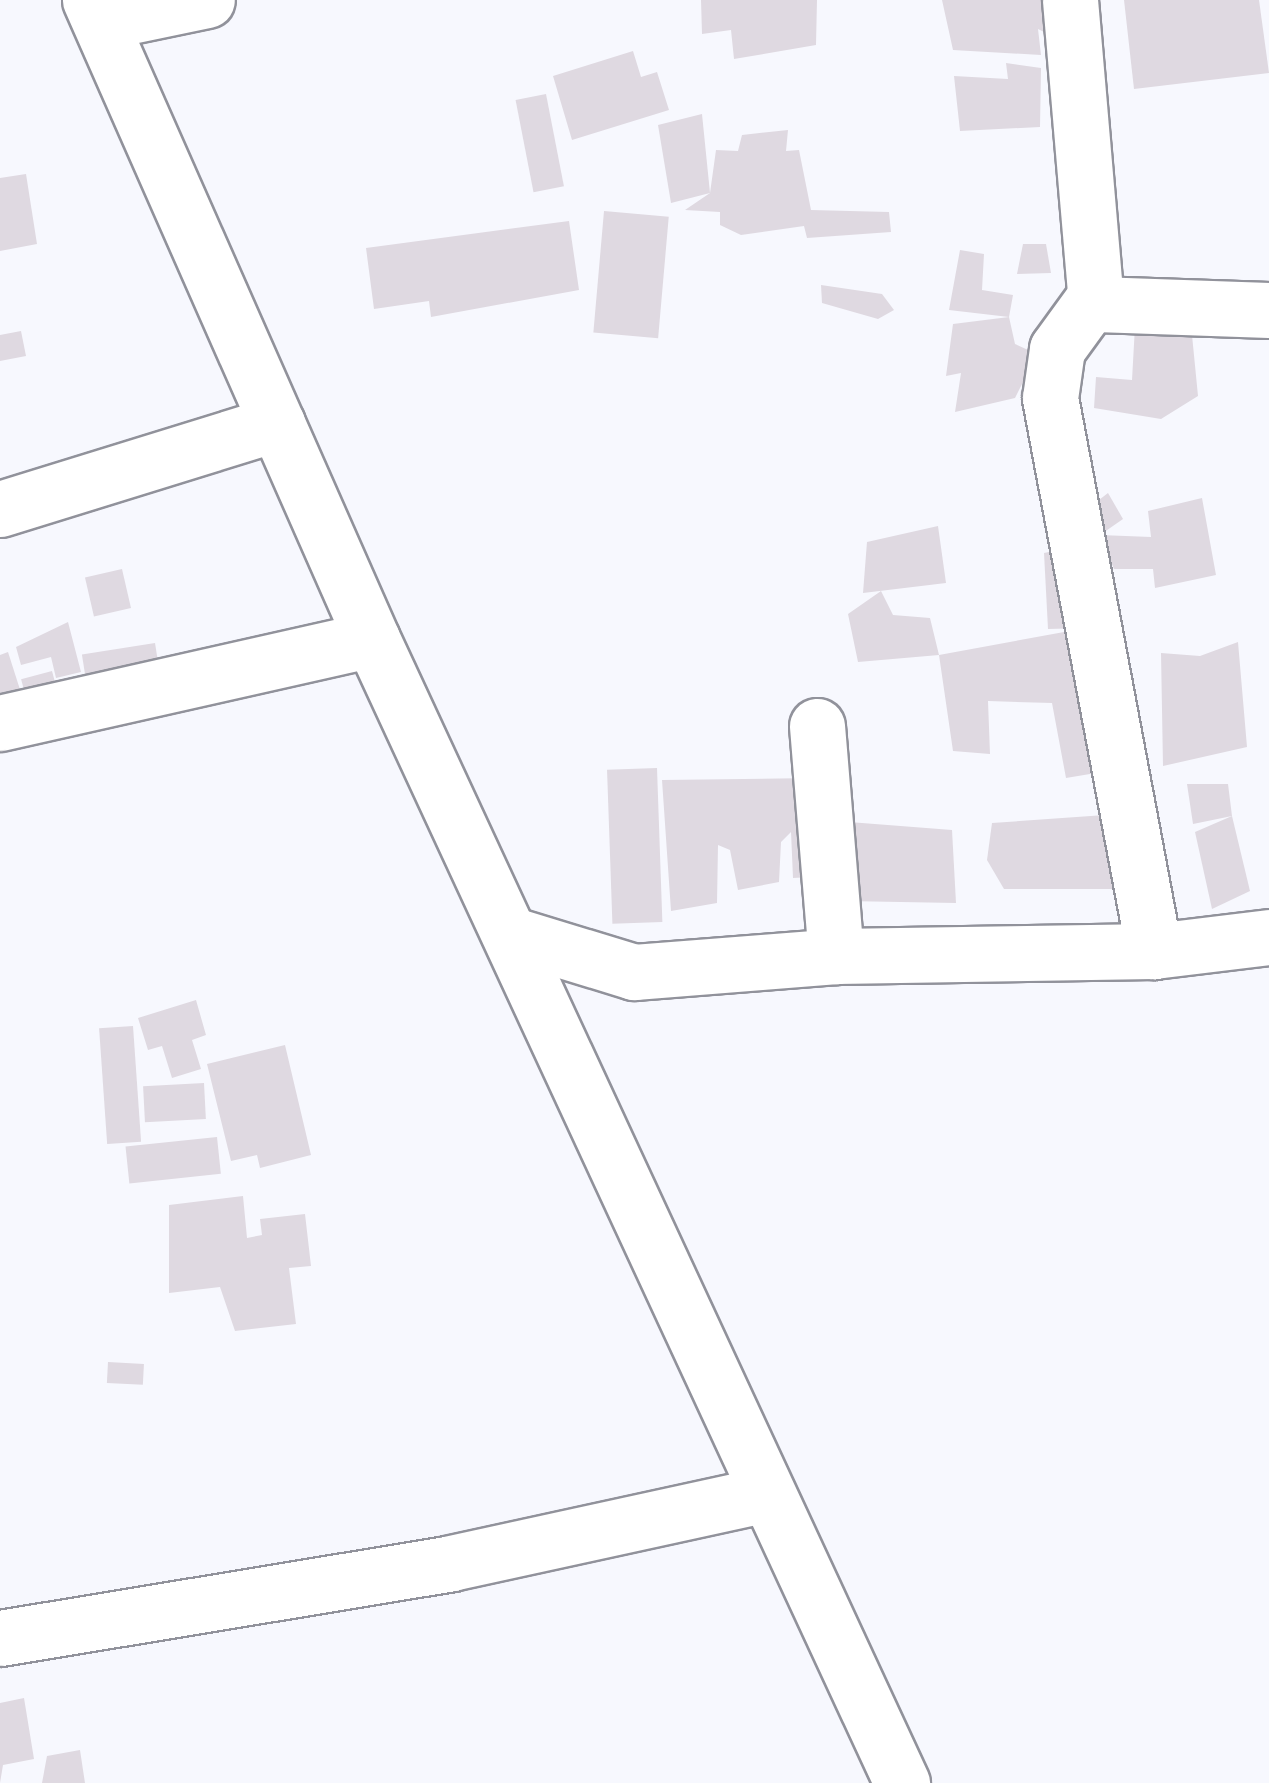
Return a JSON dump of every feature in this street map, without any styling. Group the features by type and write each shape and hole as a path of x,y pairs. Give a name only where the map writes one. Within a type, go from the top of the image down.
{"street":[{"path":"207,0 96,11 372,639 512,935 764,1495 902,1783"},
{"path":"1070,0 1094,298 1057,350 1050,398 1154,951"},
{"path":"1094,298 1120,311 1269,310"},
{"path":"0,509 276,423"},
{"path":"0,723 372,639"},
{"path":"818,726 836,956"},
{"path":"512,935 634,972 836,956 1154,951 1269,937"},
{"path":"0,1638 450,1563 764,1495"}],"building":[{"path":"701,0 817,0 816,45 734,59 731,30 702,34"},
{"path":"942,0 1048,0 1056,38 1038,29 1041,55 953,50"},
{"path":"1124,0 1259,0 1269,73 1134,89"},
{"path":"633,51 641,77 657,72 669,110 572,140 553,76"},
{"path":"1006,63 1041,68 1040,127 960,131 954,76 1008,79"},
{"path":"546,94 564,186 534,192 516,100"},
{"path":"702,114 710,193 671,203 658,125"},
{"path":"788,130 786,151 799,150 811,210 889,212 891,232 807,238 804,226 741,235 720,225 720,212 685,210 710,193 716,150 738,151 742,135"},
{"path":"26,174 37,244 0,251 0,178"},
{"path":"604,211 669,217 658,338 593,333"},
{"path":"569,221 579,290 431,317 429,301 374,309 366,248"},
{"path":"1023,244 1046,244 1051,273 1017,274"},
{"path":"960,250 984,254 982,290 1013,295 1009,317 949,310"},
{"path":"821,285 882,294 894,310 878,319 822,303"},
{"path":"1009,317 1015,344 1037,354 1015,398 955,412 961,373 946,376 953,324"},
{"path":"1135,326 1192,335 1198,396 1161,419 1094,408 1096,377 1132,380"},
{"path":"21,331 26,356 0,361 0,335"},
{"path":"1108,493 1123,519 1100,535 1095,503"},
{"path":"1202,498 1216,575 1155,588 1153,569 1114,569 1100,535 1151,537 1148,511"},
{"path":"938,526 946,583 863,593 867,542"},
{"path":"1068,548 1086,628 1048,629 1044,553"},
{"path":"122,569 131,608 94,617 85,578"},
{"path":"881,591 893,615 930,618 939,655 858,662 848,614"},
{"path":"68,622 81,672 56,678 51,657 21,665 16,647"},
{"path":"1086,628 1108,771 1066,778 1052,703 988,701 990,754 953,751 939,655"},
{"path":"1238,642 1247,747 1163,766 1161,653 1200,656"},
{"path":"155,643 162,687 89,699 82,655"},
{"path":"8,652 23,699 0,704 0,655"},
{"path":"52,671 60,701 29,709 21,679"},
{"path":"657,768 662,922 612,924 607,770"},
{"path":"814,778 812,877 793,878 791,832 781,842 779,882 738,890 730,850 718,845 717,903 671,911 662,780"},
{"path":"1187,784 1228,784 1232,816 1193,824"},
{"path":"1105,815 1117,889 1004,889 987,860 992,823"},
{"path":"1232,816 1250,891 1212,909 1195,832"},
{"path":"849,822 952,830 956,903 845,901"},
{"path":"196,1000 206,1035 192,1040 201,1069 172,1078 162,1046 148,1050 138,1018"},
{"path":"133,1026 141,1142 107,1144 99,1028"},
{"path":"285,1045 311,1155 260,1168 257,1155 231,1161 207,1064"},
{"path":"204,1083 206,1119 145,1122 143,1086"},
{"path":"217,1137 221,1174 129,1183 126,1147"},
{"path":"243,1196 247,1238 262,1235 260,1219 305,1214 311,1266 289,1268 296,1324 235,1331 220,1287 169,1293 169,1205"},
{"path":"108,1362 144,1364 143,1385 107,1383"},
{"path":"24,1698 34,1759 3,1765 0,1783 0,1703"},
{"path":"80,1750 85,1783 42,1783 47,1756"}]}
